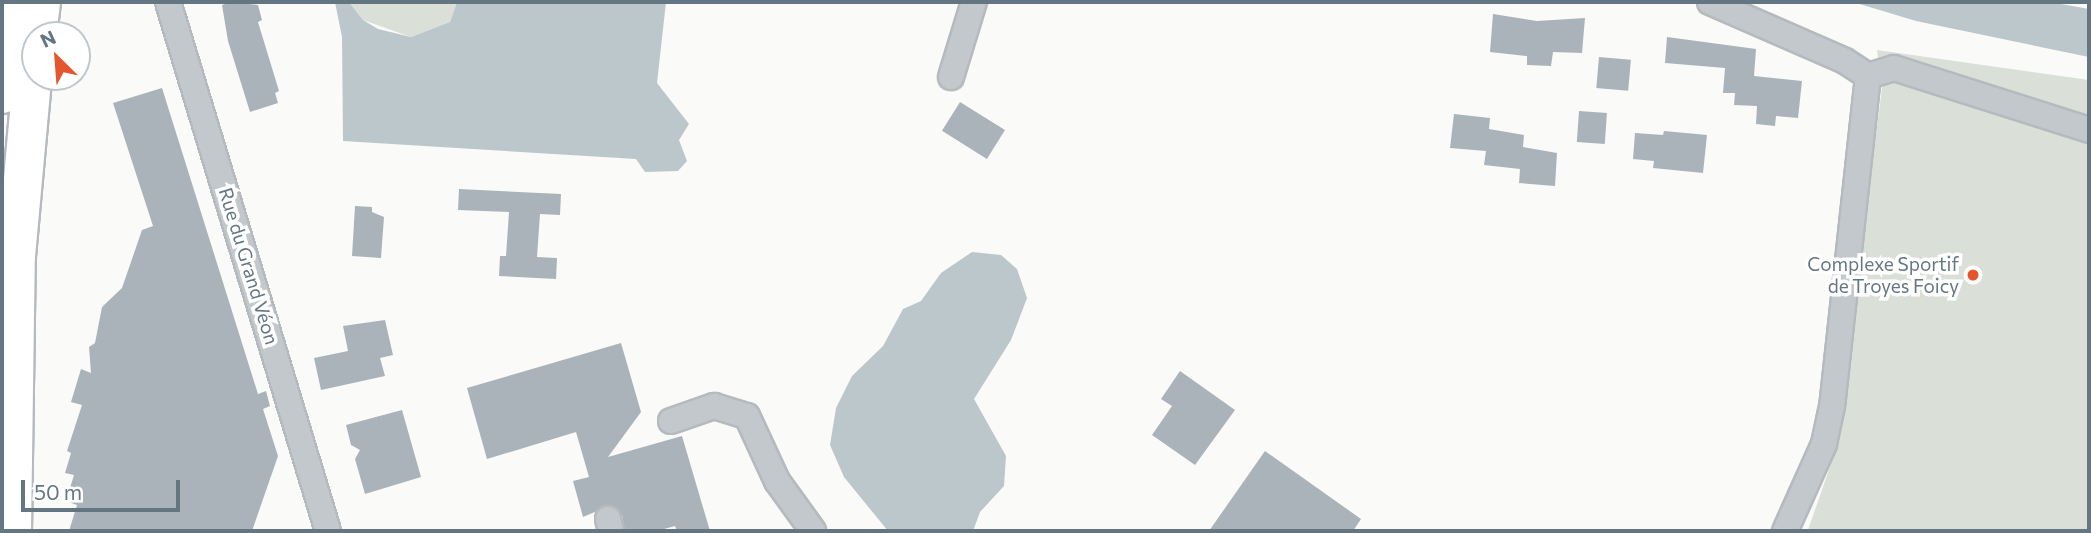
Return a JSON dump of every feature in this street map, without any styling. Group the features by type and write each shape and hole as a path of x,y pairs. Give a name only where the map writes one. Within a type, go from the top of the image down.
{"main road":[{"path":"2,94 9,2"},
{"path":"39,21 41,2"},
{"path":"12,531 16,256 31,91"}],"street":[{"name":"Rue du Grand Véon","path":"168,2 322,526"},
{"path":"951,77 974,2"},
{"path":"1710,2 1845,61 1868,76"},
{"path":"1868,76 1894,68 2089,130"},
{"path":"1785,531 1824,444 1832,406 1868,76"},
{"path":"671,421 714,406 747,415 777,481 813,531"}],"shaded area":[{"path":"335,2 349,2 363,20 378,29 411,37 450,22 457,2 666,2 657,83 689,124 679,140 687,161 678,171 645,172 636,159 343,141 342,37"},
{"path":"349,2 457,2 450,22 411,37 363,20"},
{"path":"1853,2 2050,2 2089,9 2089,57 1916,21"},
{"name":"Complexe Sportif de Troyes Foicy","path":"1877,50 2089,80 2089,531 1808,530 1832,461 1882,89"},
{"path":"972,252 1001,255 1017,269 1027,298 1011,340 974,399 1006,456 1004,486 980,512 973,531 888,531 844,477 830,445 836,408 852,376 883,346 903,309 921,301 941,273"}],"building":[{"path":"231,2 258,5 262,20 258,22 279,91 275,93 278,103 250,112 228,41 222,5"},
{"path":"1493,14 1537,21 1585,18 1582,53 1553,52 1551,66 1527,65 1527,56 1490,52"},
{"path":"1667,37 1756,49 1754,76 1802,81 1798,118 1776,116 1775,126 1756,124 1757,106 1734,105 1735,93 1723,93 1725,68 1665,63"},
{"path":"1599,57 1631,60 1628,91 1596,88"},
{"path":"162,88 258,394 266,391 270,406 263,409 278,456 252,531 69,531 77,505 66,501 74,475 65,473 71,453 67,451 82,405 71,402 81,369 91,373 89,347 95,343 102,307 122,288 142,230 153,226 113,103"},
{"path":"960,102 1005,130 987,159 942,131"},
{"path":"1579,111 1607,113 1605,144 1577,142"},
{"path":"1454,114 1490,118 1489,129 1524,135 1523,147 1557,153 1555,186 1519,183 1520,169 1484,165 1486,151 1450,148"},
{"path":"1664,131 1707,135 1703,173 1653,168 1654,161 1633,159 1635,133 1663,135"},
{"path":"459,189 561,194 560,215 540,214 537,257 557,258 556,279 499,276 500,256 506,256 509,212 458,210"},
{"path":"355,206 372,207 372,212 384,217 381,258 352,256"},
{"path":"385,320 393,355 380,358 385,376 321,390 314,358 348,351 343,326"},
{"path":"621,343 641,412 608,457 682,436 710,531 677,531 675,526 657,531 625,531 622,515 611,505 583,517 573,481 589,477 576,432 487,459 467,388"},
{"path":"1180,371 1235,410 1195,465 1152,435 1172,406 1161,399"},
{"path":"402,410 421,477 365,494 355,459 360,450 351,445 346,425"},
{"path":"1265,451 1361,519 1353,531 1209,531"}],"place":[{"name":"Complexe Sportif de Troyes Foicy","path":"1973,275"}]}
